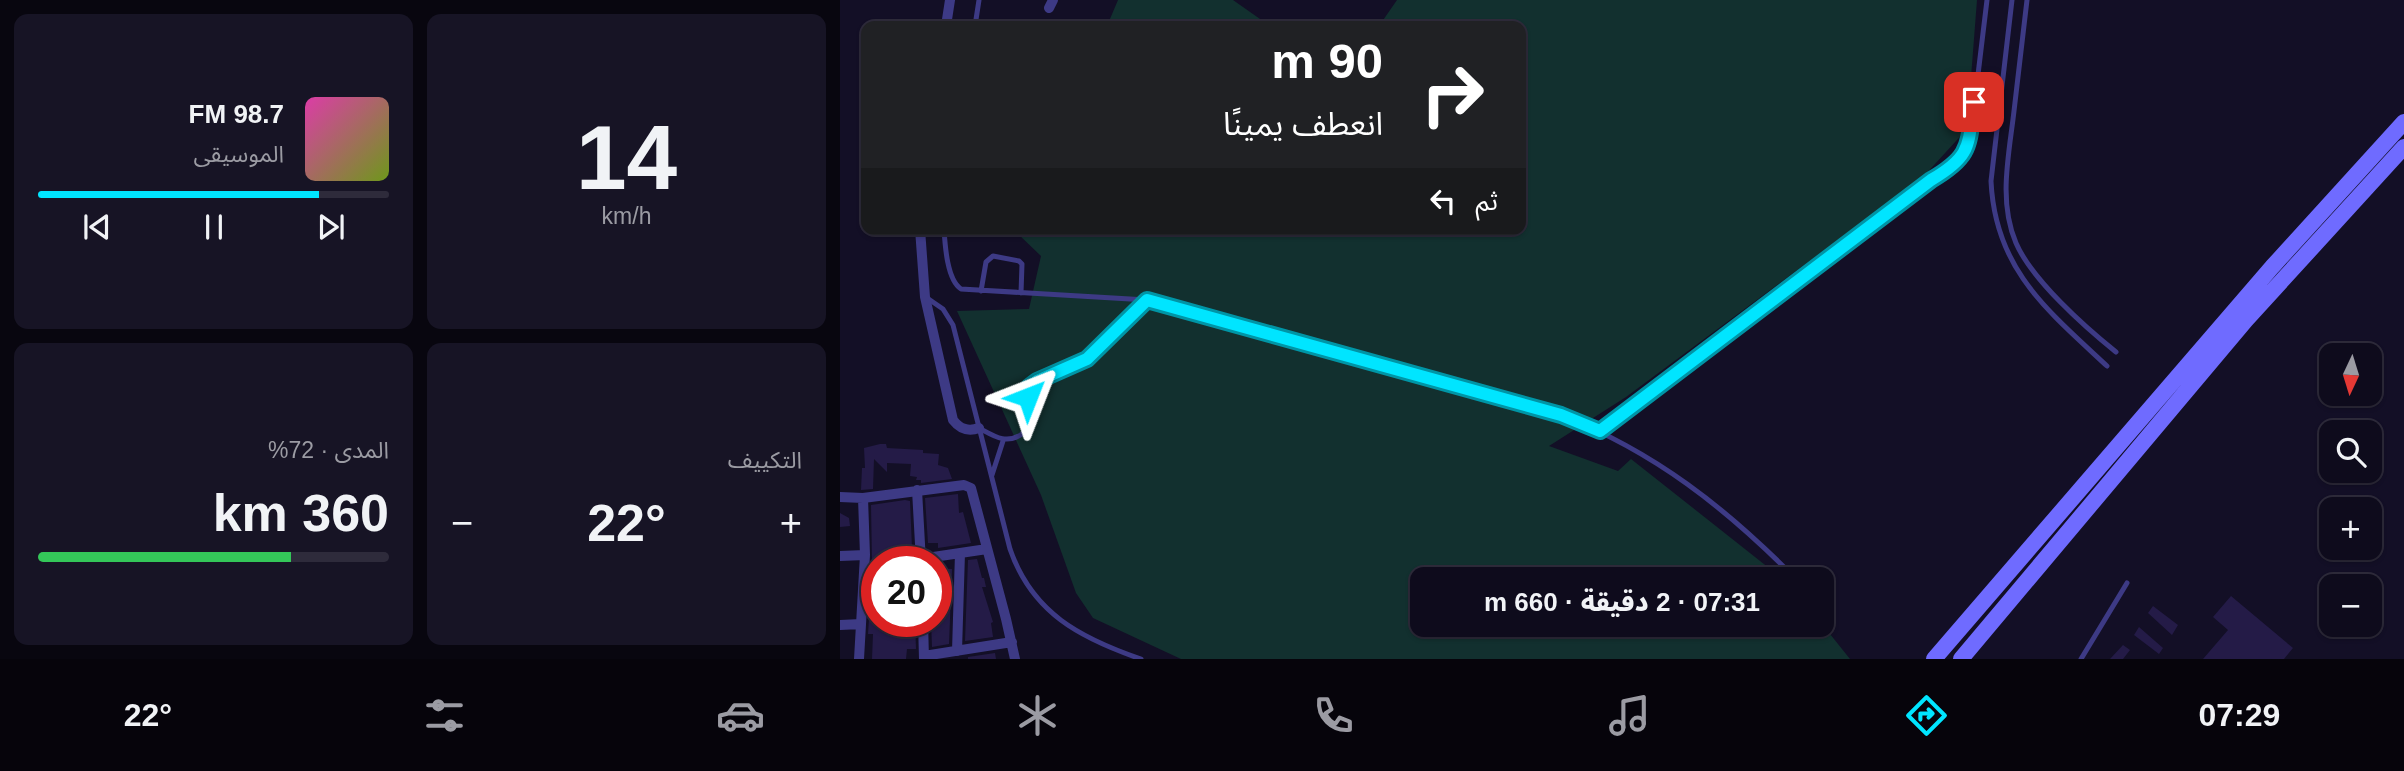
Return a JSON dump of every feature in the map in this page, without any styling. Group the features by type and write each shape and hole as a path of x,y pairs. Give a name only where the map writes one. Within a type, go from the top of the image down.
{"main road":[{"path":"1920,659 1939,654 2272,267 2404,122"},
{"path":"1967,656 2246,320 2404,147"}],"street":[{"path":"947,21 950,0"},
{"path":"920,235 925,298 953,419 961,428 979,428"},
{"path":"840,497 863,498 964,485 971,488 1012,642 1014,659"},
{"path":"917,490 920,546"},
{"path":"863,498 865,546"},
{"path":"952,554 987,549"},
{"path":"957,651 960,553"},
{"path":"840,556 861,555"},
{"path":"840,625 861,624 859,659"},
{"path":"923,637 924,658 1012,642"}],"lane":[{"path":"976,21 979,0"},
{"path":"1600,431 1931,180 1955,165 1965,154 1970,141 1987,0"},
{"path":"2012,0 1992,164 1995,217 2008,256 2023,280 2052,313 2107,366"},
{"path":"2027,0 2006,182 2008,216 2017,245 2034,271 2064,304 2116,352"},
{"path":"1995,217 2008,216"},
{"path":"944,235 945,248 956,286 961,289 1147,300 1561,415 1600,431 1655,461 1706,496 1784,567"},
{"path":"981,291 986,262 993,256 1022,264 1021,293"},
{"path":"925,298 943,309 953,325 1010,549 1028,587 1046,608 1067,626 1090,640 1141,659"},
{"path":"979,428 1003,440 1017,438 1028,430 1032,420 1029,387 1087,359 1147,300"},
{"path":"2097,356 2108,346"},
{"path":"991,478 1003,440"},
{"path":"2081,659 2127,583"}],"green space":[{"path":"1118,0 1233,0 1263,21 1109,21"},
{"path":"1397,0 1977,0 1967,129 1924,176 1626,397 1549,446 1618,471 1631,459 1768,567 1410,567 1410,637 1832,637 1850,659 1181,659 1093,618 1076,593 1041,495 957,311 1029,309 1041,256 1019,235 1526,235 1526,21 1382,21"}],"building":[{"path":"886,444 887,448 923,450 923,453 939,454 938,465 948,468 952,479 921,483 921,480 916,480 917,477 910,476 911,464 887,463 887,472 874,459 873,489 861,490 862,468 865,468 864,448"},
{"path":"958,494 959,513 963,512 971,543 938,546 938,543 928,543 925,498"},
{"path":"910,501 912,546 872,546 871,505"},
{"path":"840,513 849,518 850,526 840,527"},
{"path":"977,559 986,587 982,587 993,622 993,637 965,641 968,560"},
{"path":"2231,596 2293,648 2284,659 2203,659 2228,630 2213,617"},
{"path":"2153,606 2178,625 2172,635 2148,613"},
{"path":"2139,627 2163,648 2159,654 2134,635"},
{"path":"873,637 916,637 916,649 907,649 906,659 872,659"},
{"path":"932,637 949,637 949,644 932,647"},
{"path":"2123,645 2130,650 2123,659 2110,659"},
{"path":"995,653 996,659 968,659 968,657"}],"route":[{"path":"1028,397 1029,387 1037,381 1087,359 1147,300 1561,415 1600,431 1931,180 1955,165 1965,154 1970,141 1974,102"}]}
